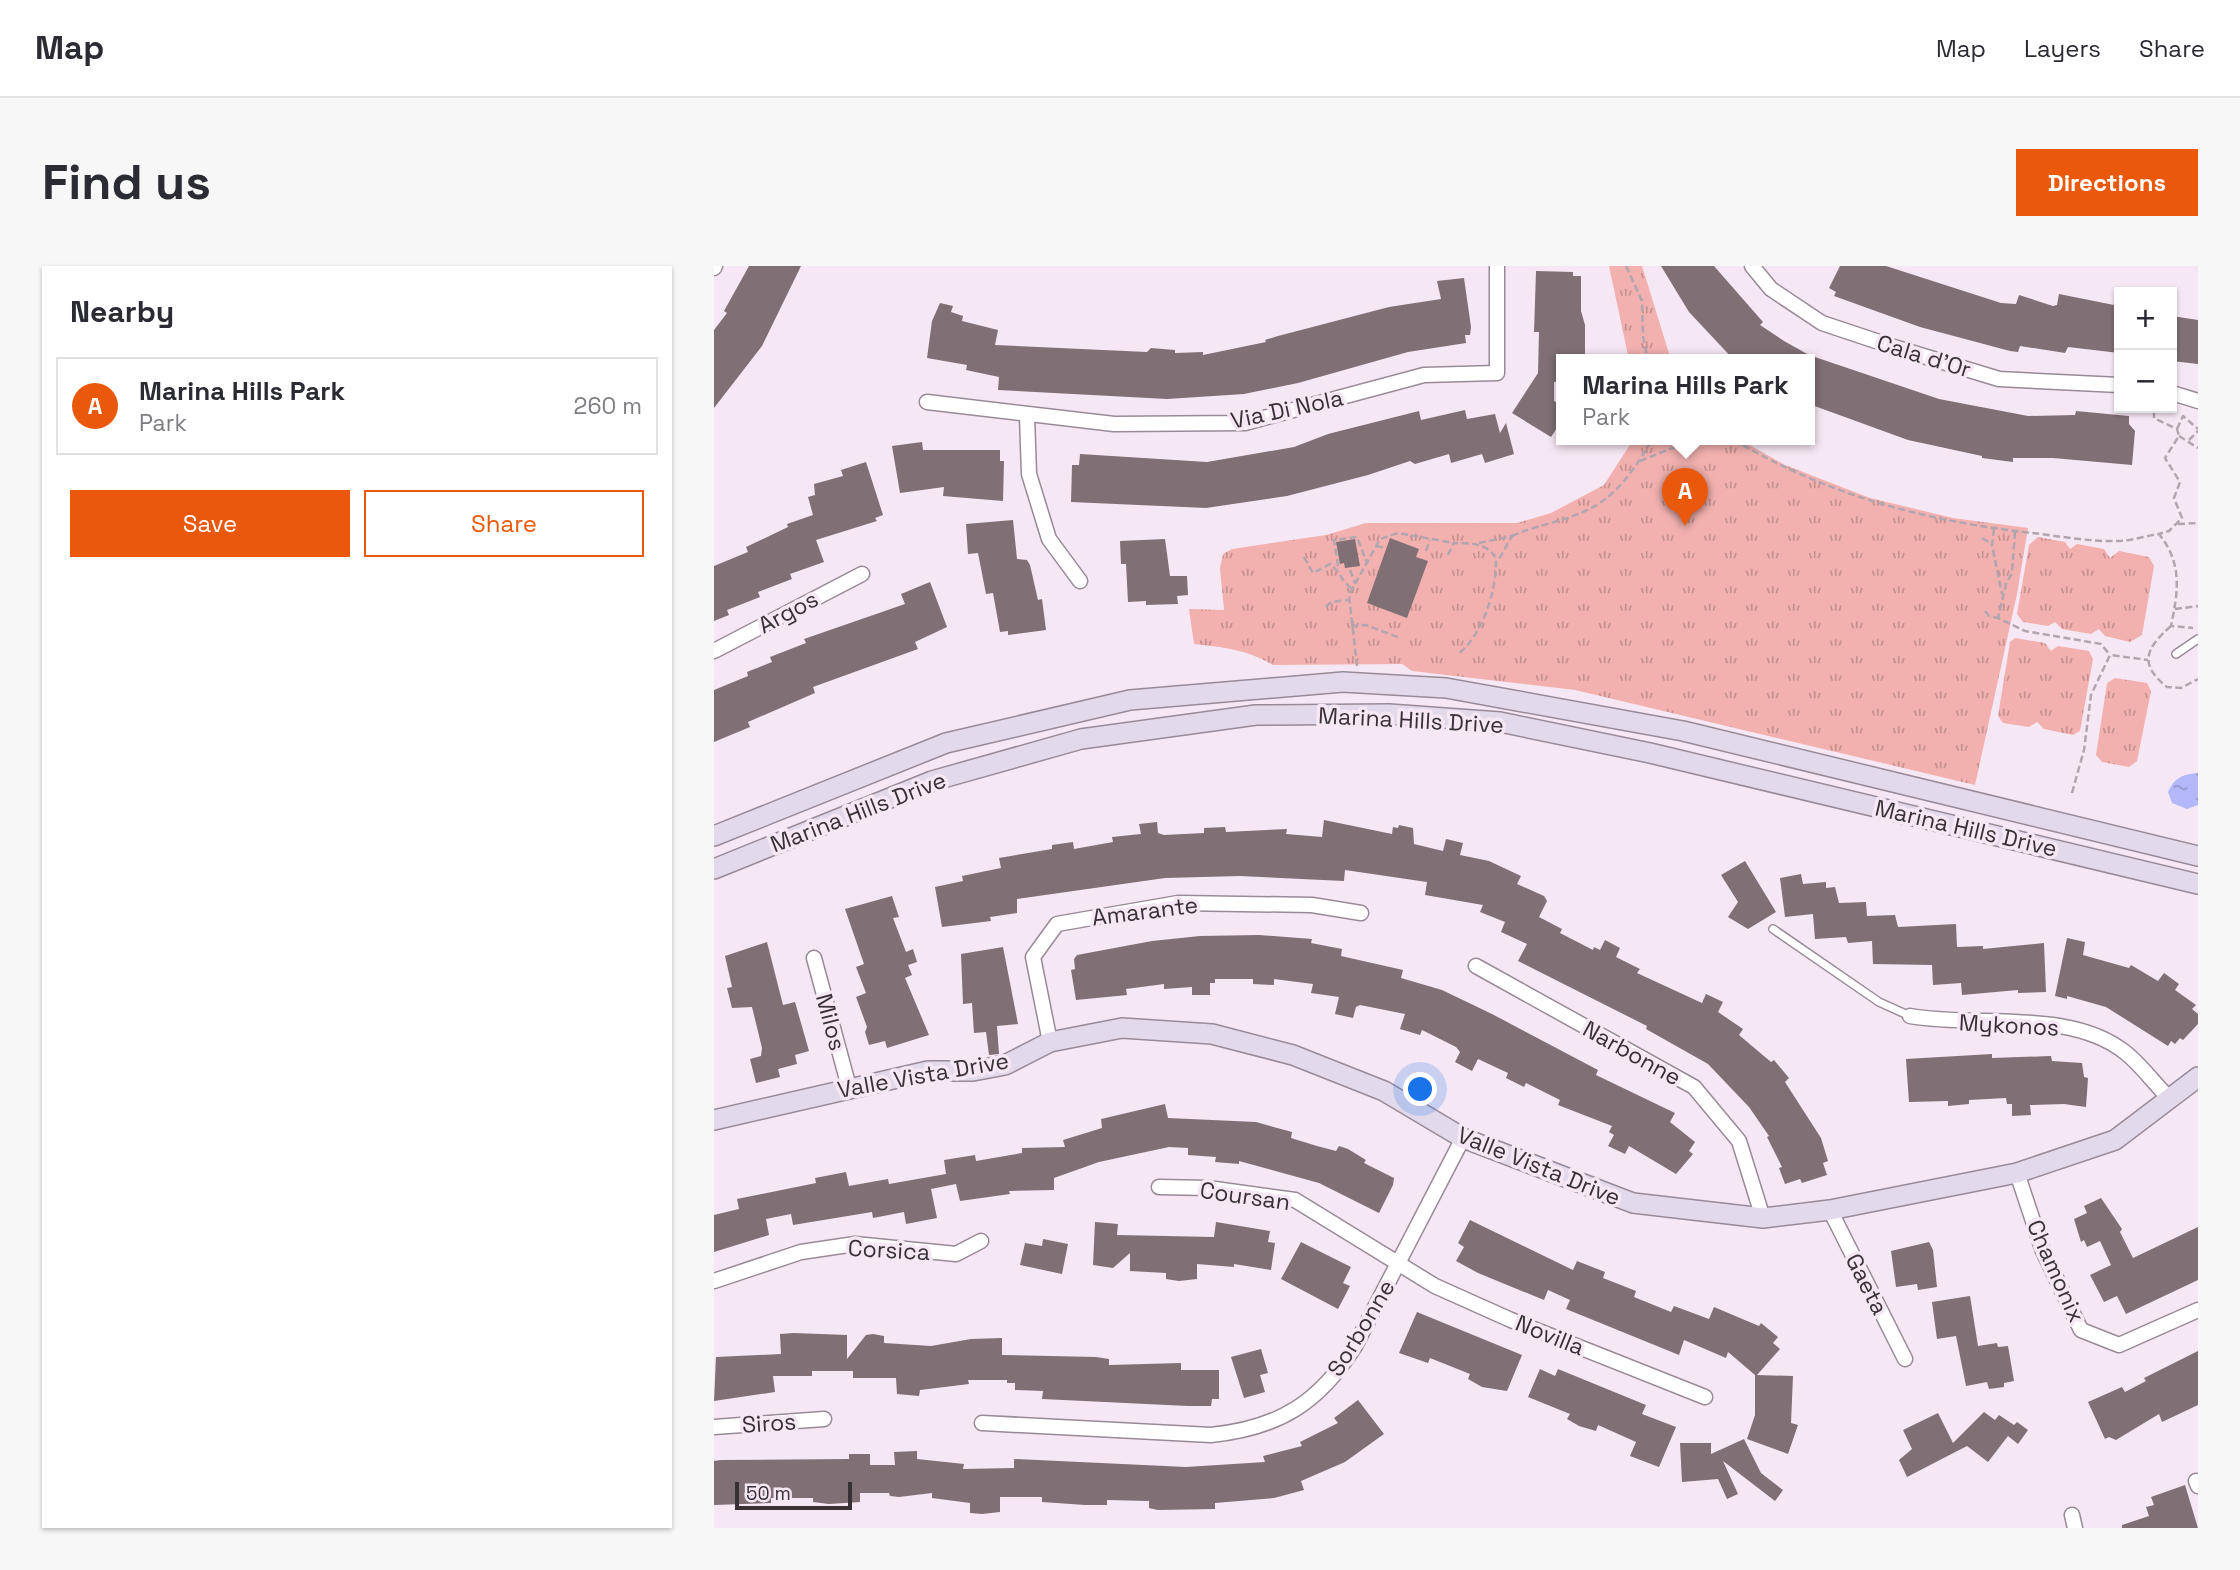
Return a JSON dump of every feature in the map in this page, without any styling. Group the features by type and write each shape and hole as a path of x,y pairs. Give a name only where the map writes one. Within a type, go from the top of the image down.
{"street":[{"name":"Via Di Nola","path":"927,402 1027,416 1114,424 1245,423 1424,375 1497,373 1497,266"},
{"name":"Cala d'Or","path":"1752,266 1771,289 1822,323 1897,348 1998,379 2114,386"},
{"path":"2177,395 2198,401"},
{"path":"1027,416 1029,474 1049,539 1080,581"},
{"name":"Argos","path":"714,651 862,573"},
{"name":"Marina Hills Drive","path":"714,836 946,743 1130,700 1343,682 1446,688 1683,731 2198,856"},
{"name":"Marina Hills Drive","path":"714,869 932,781 1081,739 1256,715 1389,714 1500,722 1650,753 2198,884"},
{"name":"Amarante","path":"1051,1042 1033,957 1057,924 1178,903 1312,905 1361,913"},
{"name":"Milos","path":"814,958 849,1087"},
{"name":"Narbonne","path":"1476,966 1694,1087 1739,1140 1763,1218"},
{"name":"Mykonos","path":"1910,1016 1938,1021 2039,1024 2087,1032 2127,1053 2168,1097"},
{"name":"Valle Vista Drive","path":"714,1120 928,1071 973,1071 1005,1065 1051,1042 1122,1028 1212,1034 1293,1055 1384,1091 1463,1138 1633,1203 1763,1218 1830,1210 2017,1173 2115,1140 2168,1097 2198,1077"},
{"name":"Sorbonne","path":"982,1423 1211,1435 1245,1432 1277,1420 1311,1401 1337,1374 1398,1265 1463,1138"},
{"name":"Chamonix","path":"2017,1173 2043,1251 2081,1330 2119,1345 2198,1310"},
{"name":"Coursan","path":"1159,1187 1208,1188 1295,1200 1398,1265"},
{"name":"Gaeta","path":"1830,1210 1905,1359"},
{"name":"Corsica","path":"714,1281 801,1252 855,1244 956,1254 981,1241"},
{"name":"Novilla","path":"1398,1265 1511,1320 1705,1397"},
{"name":"Siros","path":"714,1427 824,1419"}],"lane":[{"path":"2176,654 2198,639"},
{"path":"1773,929 1879,1002 1910,1016"}],"path":[{"path":"1626,266 1643,301 1643,337 1647,354"},
{"path":"2154,413 2154,418 2177,429"},
{"path":"2178,524 2182,518 2174,498 2180,482 2165,458 2179,436 2177,429 2183,416 2198,430 2189,440"},
{"path":"2179,436 2198,448"},
{"path":"1357,666 1348,600 1380,539 1398,533 1430,540 1476,544 1512,536 1584,512 1601,503 1640,461 1649,445"},
{"path":"1640,461 1680,445"},
{"path":"1743,445 1795,474 1860,499 1931,519 1994,529 2116,541 2159,534 2178,524 2198,523"},
{"path":"1994,529 1992,544 2003,596"},
{"path":"1998,618 2012,573 2015,531"},
{"path":"2159,534 2168,545 2177,568 2179,584 2171,626 2154,641 2148,660 2150,671 2167,687 2181,688 2198,679"},
{"path":"1457,655 1469,646 1484,623 1496,565 1512,536"},
{"path":"1352,589 1339,577 1334,540 1357,537 1367,563"},
{"path":"1982,538 1992,544"},
{"path":"1426,551 1430,540"},
{"path":"1448,555 1454,543"},
{"path":"1476,544 1492,551 1496,565"},
{"path":"1376,546 1386,548"},
{"path":"1304,557 1313,573 1325,566 1338,566"},
{"path":"1350,570 1355,583"},
{"path":"1326,607 1331,602 1348,600"},
{"path":"2175,609 2198,606"},
{"path":"1985,611 1989,617 1998,618 2025,631 2101,644 2110,655 2148,660"},
{"path":"1351,626 1366,625 1400,638"},
{"path":"2171,626 2198,628"},
{"path":"2072,793 2084,750 2091,695 2110,655"}],"green space":[{"path":"1609,266 1642,266 1669,354 1628,354"},
{"path":"1630,445 1750,445 1785,465 1870,498 1953,518 2028,528 2017,594 1975,785 1575,690 1412,671 1402,664 1273,665 1245,653 1194,644 1189,609 1224,610 1220,568 1223,554 1232,549 1326,535 1366,523 1517,523 1551,513 1604,485"},
{"path":"2038,537 2065,542 2070,549 2077,544 2104,549 2110,558 2119,551 2149,557 2154,566 2142,635 2130,642 2105,636 2099,629 2091,634 2062,629 2055,622 2048,626 2023,622 2017,614 2029,545"},
{"path":"2015,638 2045,643 2051,651 2058,646 2089,651 2093,659 2080,731 2073,735 2044,729 2037,722 2029,727 2003,723 1998,716 2010,642"},
{"path":"2115,678 2147,683 2151,691 2137,761 2129,767 2102,762 2096,755 2107,683"}],"water":[{"path":"2198,773 2198,805 2187,809 2172,803 2168,792 2173,783 2183,776"}],"building":[{"path":"749,266 801,266 762,346 714,408 714,330 727,313 724,311"},
{"path":"1661,266 1714,266 1763,322 1760,325 1807,354 1728,354 1689,312"},
{"path":"1840,266 1886,266 2001,303 2016,304 2019,295 2053,306 2057,305 2059,294 2114,305 2114,352 2068,347 2065,353 2020,346 2018,352 2010,351 1920,327 1834,296 1836,292 1829,288"},
{"path":"1536,271 1573,272 1573,276 1581,276 1585,354 1556,354 1556,430 1551,437 1512,413 1538,373 1539,332 1534,332"},
{"path":"1464,278 1471,327 1470,335 1465,335 1466,343 1408,352 1298,383 1244,394 1167,399 998,390 999,377 966,370 967,365 927,358 932,321 940,303 953,306 951,312 963,316 962,321 998,330 995,345 1147,352 1151,348 1175,350 1175,353 1203,352 1203,355 1266,342 1265,340 1278,336 1389,307 1441,299 1437,281"},
{"path":"2177,317 2198,320 2198,364 2177,362"},
{"path":"1815,357 1939,399 2028,416 2075,415 2076,411 2129,416 2129,424 2135,431 2132,465 2053,458 2013,458 2013,462 1982,458 1908,440 1815,406"},
{"path":"1465,410 1467,419 1495,414 1500,433 1506,423 1514,454 1485,463 1482,454 1451,463 1449,454 1415,464 1410,461 1287,496 1206,508 1071,502 1072,465 1079,465 1080,454 1207,462 1294,447 1328,434 1419,411 1421,420"},
{"path":"922,442 923,450 1000,450 1000,461 1004,461 1003,501 943,496 944,487 900,493 892,446"},
{"path":"866,462 883,515 875,518 877,521 816,540 824,562 790,574 792,579 758,592 760,597 727,610 729,615 714,621 714,566 748,552 746,547 788,527 787,524 813,515 808,497 815,495 814,484 843,476 841,470"},
{"path":"1013,520 1017,559 1027,560 1030,565 1038,600 1042,599 1046,630 1008,635 1008,631 1000,632 993,593 986,594 978,553 968,554 966,524"},
{"path":"1390,538 1419,549 1416,557 1428,561 1407,618 1367,603"},
{"path":"1165,539 1170,576 1187,576 1188,595 1177,596 1178,604 1146,605 1146,601 1128,602 1126,564 1121,564 1120,541"},
{"path":"1355,539 1360,566 1345,568 1344,563 1340,564 1336,542"},
{"path":"930,582 947,627 915,642 918,649 813,687 815,693 748,722 750,727 714,742 714,690 748,676 747,672 772,662 770,657 806,643 804,639 905,604 901,594"},
{"path":"1324,820 1392,834 1393,827 1398,828 1399,825 1413,828 1414,844 1443,851 1446,839 1463,843 1460,855 1489,861 1521,876 1517,884 1544,896 1547,901 1539,917 1562,929 1560,933 1593,950 1594,947 1600,950 1605,940 1620,948 1616,957 1640,969 1637,973 1702,1003 1706,994 1723,1002 1718,1012 1743,1029 1739,1035 1771,1062 1774,1060 1789,1078 1785,1082 1821,1138 1828,1161 1823,1163 1827,1175 1802,1183 1800,1179 1785,1184 1779,1168 1782,1167 1767,1137 1769,1136 1749,1107 1708,1064 1646,1029 1647,1026 1518,961 1527,944 1501,932 1505,922 1480,912 1483,905 1425,895 1427,882 1345,870 1344,881 1240,876 1165,878 1017,899 1017,913 990,917 991,921 942,927 935,887 963,881 962,876 1001,868 999,858 1052,849 1052,845 1073,842 1074,849 1113,842 1112,837 1141,834 1139,824 1157,822 1158,833 1164,835 1204,833 1204,828 1225,827 1226,832 1287,829 1286,834 1322,837"},
{"path":"1745,861 1776,912 1748,929 1728,917 1738,902 1721,875"},
{"path":"1801,874 1803,884 1826,882 1826,888 1835,887 1839,903 1866,902 1867,916 1895,915 1898,927 1956,924 1957,947 1983,946 1983,949 2044,943 2046,992 2018,993 2018,990 1962,995 1961,983 1933,985 1932,965 1873,964 1872,941 1848,943 1846,937 1815,939 1813,914 1785,917 1780,878"},
{"path":"892,896 899,917 893,918 906,952 913,949 917,962 908,965 912,975 905,978 929,1035 887,1048 885,1041 869,1045 865,1032 867,1027 856,997 866,993 856,967 864,964 845,909"},
{"path":"1259,935 1312,939 1311,943 1342,949 1341,956 1403,970 1401,978 1442,990 1492,1014 1598,1070 1596,1075 1675,1113 1670,1122 1695,1142 1689,1151 1693,1154 1676,1174 1629,1146 1625,1154 1608,1146 1614,1135 1609,1132 1612,1126 1558,1105 1560,1100 1526,1083 1524,1087 1506,1078 1508,1073 1478,1059 1472,1071 1455,1062 1460,1052 1456,1047 1422,1030 1420,1035 1400,1029 1405,1014 1360,1005 1356,1007 1353,1018 1335,1014 1339,997 1311,993 1313,984 1274,979 1274,985 1253,984 1253,979 1215,979 1215,983 1210,983 1210,995 1192,995 1192,987 1164,989 1164,984 1126,989 1127,995 1076,1000 1071,970 1075,969 1074,959 1077,955 1152,941 1200,936"},
{"path":"2067,938 2085,942 2083,955 2129,968 2131,965 2158,981 2164,973 2179,984 2175,990 2196,1005 2192,1009 2198,1014 2198,1024 2183,1040 2180,1038 2175,1044 2171,1041 2168,1046 2106,1007 2067,996 2067,999 2055,996"},
{"path":"767,942 783,1005 795,1002 809,1051 795,1055 797,1064 778,1069 780,1077 756,1083 750,1059 761,1056 762,1048 752,1007 732,1008 727,988 732,987 725,956"},
{"path":"1003,947 1018,1024 997,1026 999,1054 989,1055 986,1032 974,1033 972,1003 963,1004 961,954"},
{"path":"1992,1054 1992,1058 2051,1056 2052,1061 2082,1063 2084,1077 2088,1078 2086,1107 2064,1104 2030,1105 2031,1115 2012,1116 2012,1104 2007,1104 2006,1098 1969,1100 1969,1104 1948,1106 1948,1101 1909,1102 1906,1059"},
{"path":"1165,1104 1168,1118 1256,1122 1292,1132 1291,1138 1317,1146 1336,1151 1339,1146 1348,1149 1366,1160 1364,1163 1394,1178 1393,1185 1379,1213 1319,1183 1239,1161 1239,1164 1215,1162 1216,1157 1188,1155 1188,1148 1169,1147 1099,1162 1054,1178 1054,1190 1009,1191 1010,1194 960,1201 956,1184 931,1189 937,1218 906,1224 904,1212 873,1218 872,1212 793,1225 791,1214 766,1219 769,1235 714,1252 714,1215 739,1209 737,1199 816,1183 815,1178 846,1172 849,1186 888,1179 889,1184 946,1174 944,1160 975,1155 976,1161 1022,1153 1022,1148 1065,1147 1063,1140 1102,1128 1101,1119"},
{"path":"2101,1198 2122,1229 2120,1232 2133,1258 2198,1227 2198,1280 2126,1314 2117,1296 2104,1302 2090,1275 2111,1265 2100,1241 2087,1247 2084,1240 2081,1242 2074,1219 2087,1213 2084,1206"},
{"path":"1470,1220 1573,1270 1577,1261 1605,1272 1603,1278 1636,1291 1634,1297 1671,1312 1674,1306 1709,1319 1714,1307 1759,1326 1761,1323 1778,1337 1773,1343 1780,1349 1757,1375 1793,1376 1791,1423 1798,1425 1788,1454 1747,1439 1755,1415 1755,1375 1728,1352 1726,1358 1684,1340 1679,1355 1566,1309 1570,1300 1548,1290 1544,1300 1478,1273 1456,1261 1464,1247 1458,1243"},
{"path":"1095,1222 1118,1224 1117,1235 1214,1237 1216,1222 1270,1231 1268,1242 1275,1243 1271,1270 1234,1264 1234,1267 1197,1264 1197,1279 1179,1281 1166,1279 1166,1273 1130,1271 1130,1253 1113,1268 1093,1265"},
{"path":"1043,1239 1068,1244 1062,1274 1020,1265 1025,1243 1042,1246"},
{"path":"1301,1242 1351,1267 1343,1283 1350,1286 1338,1309 1281,1279"},
{"path":"1929,1242 1933,1250 1937,1287 1918,1290 1917,1284 1896,1287 1891,1251"},
{"path":"1970,1296 1978,1346 1997,1343 1998,1347 2008,1346 2014,1381 2004,1383 2004,1387 1989,1389 1987,1382 1966,1386 1956,1336 1937,1339 1932,1302"},
{"path":"1417,1312 1522,1355 1507,1391 1482,1387 1468,1379 1470,1374 1430,1358 1428,1363 1399,1353"},
{"path":"780,1334 847,1335 847,1359 866,1335 873,1334 884,1336 884,1343 931,1346 971,1339 1002,1338 1002,1355 1096,1357 1109,1359 1109,1365 1181,1363 1181,1370 1219,1370 1219,1399 1212,1399 1211,1406 1188,1406 1042,1399 1043,1391 1015,1390 1015,1383 1007,1383 1007,1380 968,1380 969,1384 920,1390 919,1396 897,1394 896,1378 853,1378 853,1371 812,1371 812,1376 773,1376 775,1392 714,1401 716,1357 781,1354"},
{"path":"1261,1349 1268,1373 1260,1375 1265,1392 1244,1398 1231,1357"},
{"path":"2198,1351 2198,1405 2162,1422 2159,1414 2116,1440 2109,1437 2105,1439 2088,1402 2122,1387 2125,1392 2146,1381 2144,1378"},
{"path":"1540,1369 1555,1376 1558,1369 1646,1405 1642,1414 1676,1427 1659,1467 1630,1456 1636,1442 1598,1425 1596,1431 1579,1426 1567,1419 1570,1414 1528,1397"},
{"path":"1358,1400 1384,1434 1345,1462 1301,1481 1304,1490 1274,1498 1215,1503 1215,1509 1158,1510 1149,1508 1149,1501 1107,1500 1107,1505 1085,1505 1042,1502 1042,1497 1000,1497 1000,1512 982,1514 970,1513 970,1503 932,1498 932,1493 899,1497 890,1496 889,1493 860,1493 860,1502 829,1504 813,1502 813,1498 771,1498 771,1503 714,1505 714,1461 721,1460 849,1459 849,1454 870,1454 870,1465 895,1465 894,1452 917,1451 917,1459 964,1464 963,1469 1014,1468 1014,1459 1186,1467 1265,1462 1263,1456 1302,1446 1300,1442 1338,1423 1334,1418"},
{"path":"1984,1412 1995,1420 1999,1415 2014,1425 2017,1422 2028,1430 2018,1444 2008,1436 1988,1462 1967,1446 1907,1477 1899,1460 1912,1449 1903,1430 1938,1413 1953,1443"},
{"path":"1744,1439 1761,1473 1783,1490 1775,1501 1723,1461 1738,1494 1727,1499 1718,1479 1682,1482 1680,1443 1711,1443 1711,1454"},
{"path":"2185,1485 2198,1528 2122,1528 2122,1525 2149,1516 2146,1507 2154,1505 2151,1497"}],"place":[{"name":"Marina Hills Park","path":"1685,526"}]}
